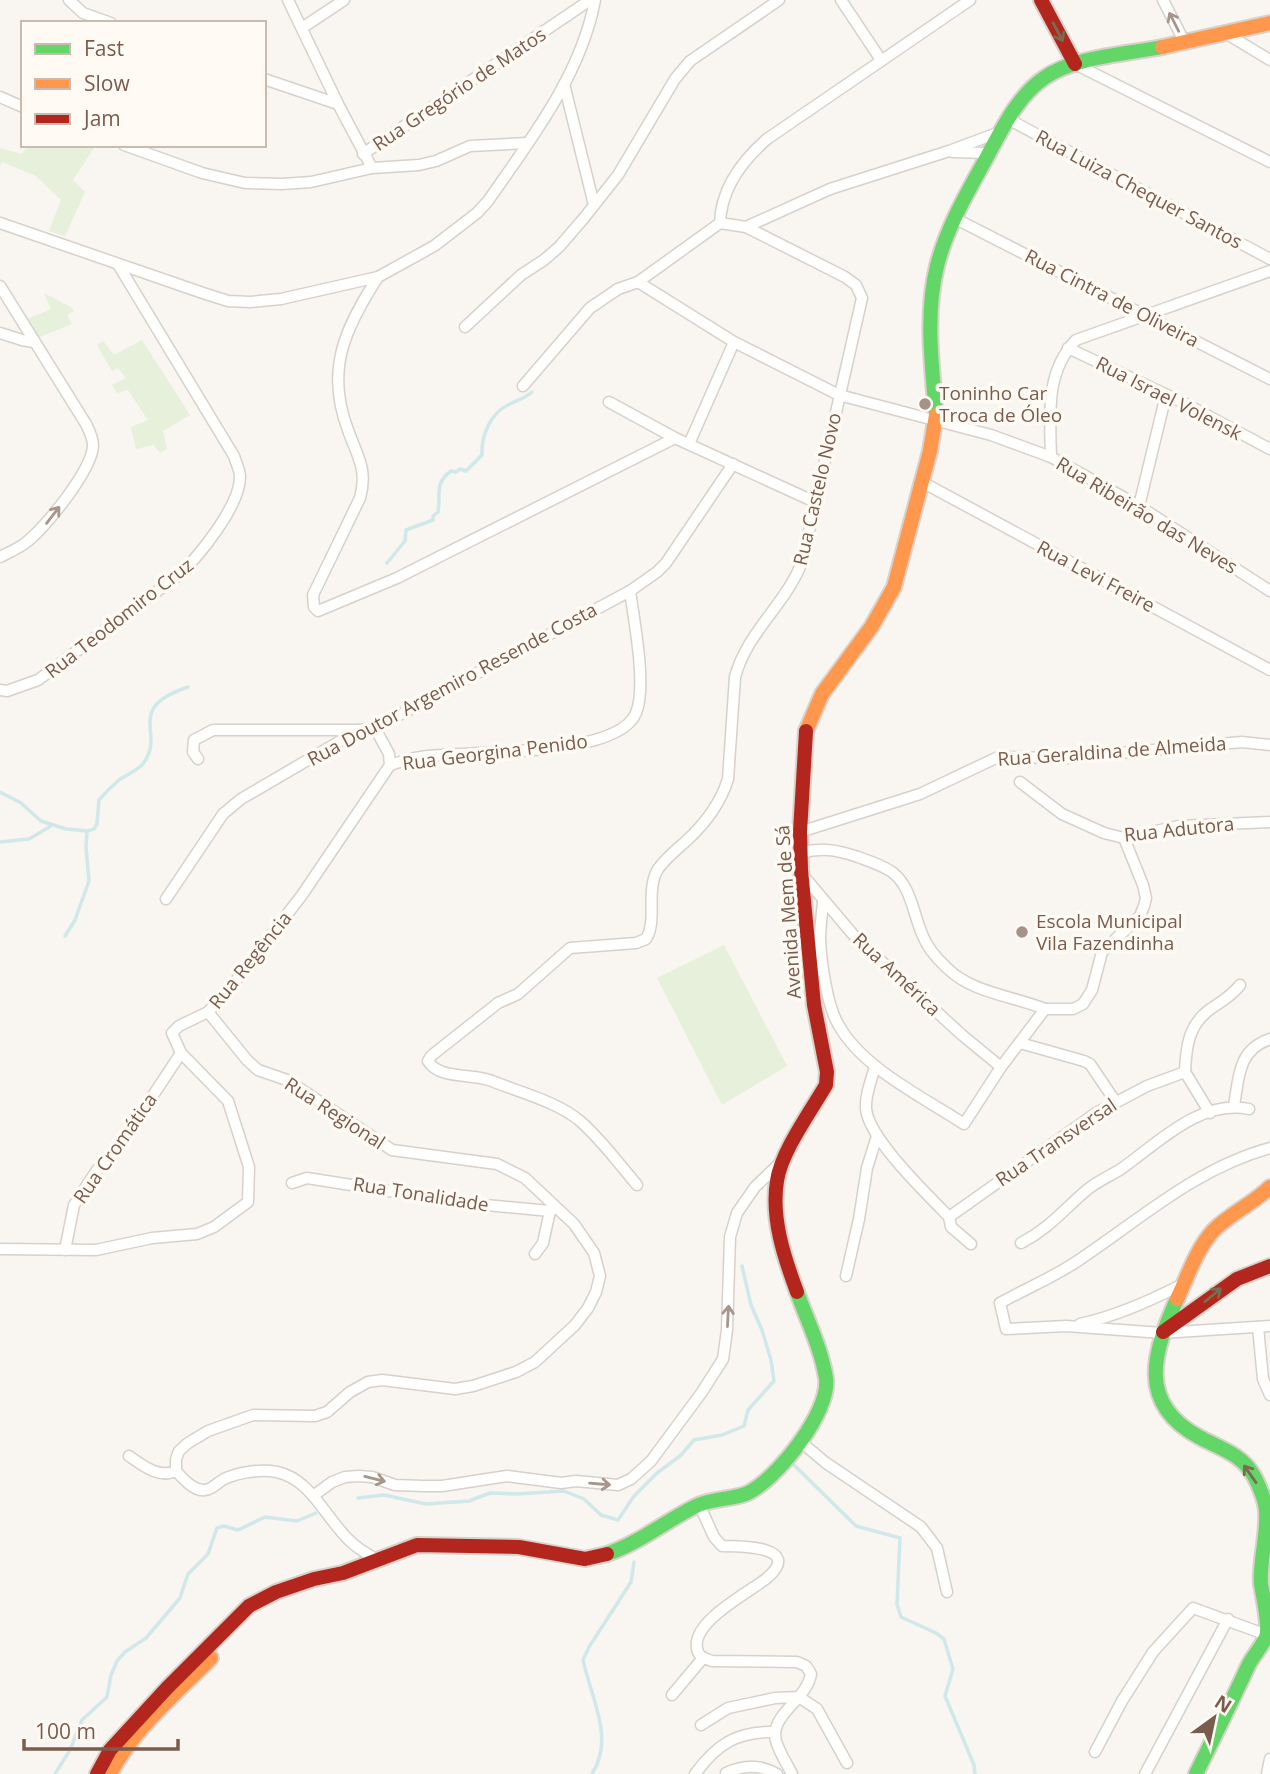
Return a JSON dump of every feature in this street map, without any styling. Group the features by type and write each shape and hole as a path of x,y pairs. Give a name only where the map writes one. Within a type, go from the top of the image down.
{"street":[{"path":"69,0 83,13 105,21"},
{"path":"288,0 372,168"},
{"path":"302,28 345,0"},
{"path":"0,223 119,266 228,301 250,302 304,295 378,277 434,246 477,213 488,201 564,84 591,22 592,0"},
{"name":"Rua Gregório de Matos","path":"363,154 592,0"},
{"path":"464,327 521,275 559,247 618,175 681,70 709,46 779,0"},
{"path":"841,0 881,60"},
{"path":"720,223 721,208 749,155 767,139 970,0"},
{"path":"1041,0 1075,64 1270,162"},
{"path":"1163,0 1185,43"},
{"name":"Avenida Mem de Sá","path":"313,1496 332,1482 359,1476 372,1477 395,1485 423,1486 442,1486 507,1476 561,1483 576,1481 618,1485 631,1479 651,1461 708,1385 723,1359 727,1330 730,1237 737,1213 755,1187 784,1159 826,1085 827,1072 814,1005 801,873 800,832 805,734 822,694 872,626 894,587 936,420 931,348 932,302 937,266 954,218 986,153 1008,119 1034,86 1045,77 1075,64 1270,23"},
{"path":"1227,34 1270,60"},
{"path":"266,80 338,104"},
{"path":"564,84 594,205"},
{"path":"0,97 21,106"},
{"name":"Rua Luiza Chequer Santos","path":"1008,119 1270,259"},
{"path":"523,386 590,308 618,289 638,282 720,223 746,226 830,189 1000,132"},
{"path":"130,147 202,173 245,183 311,182 372,168 419,165 436,161 470,146 527,143"},
{"path":"949,151 986,153"},
{"name":"Rua Cintra de Oliveira","path":"954,218 1270,379"},
{"name":"Rua Castelo Novo","path":"637,1185 594,1135 579,1120 563,1110 486,1078 439,1071 431,1067 428,1061 498,1003 518,994 570,948 643,941 649,934 651,892 659,868 703,824 723,794 728,779 735,677 739,662 797,573 862,298 861,291 845,277 746,226"},
{"name":"Rua Teodomiro Cruz","path":"0,690 7,691 38,680 178,575 198,557 221,524 240,479 234,456 119,266"},
{"path":"1051,457 1050,401 1055,373 1068,348 1083,336 1270,271"},
{"path":"378,277 365,296 343,342 336,374 347,428 363,471 363,485 360,498 313,595 314,607 318,611 397,578 674,438"},
{"name":"Rua Ribeirão das Neves","path":"638,282 734,342 839,395 991,435 1051,457 1139,506 1270,591"},
{"path":"0,286 86,424 93,442 78,481 48,522 25,544 0,557"},
{"path":"0,332 34,342"},
{"path":"689,444 734,342"},
{"name":"Rua Israel Volensk","path":"1068,348 1270,449"},
{"path":"1139,506 1167,396"},
{"path":"608,402 674,438 815,502"},
{"name":"Rua Doutor Argemiro Resende Costa","path":"166,899 223,814 241,799 359,730 375,729 630,591 657,572 666,563 733,464"},
{"name":"Rua Levi Freire","path":"922,482 1270,670"},
{"name":"Rua Georgina Penido","path":"390,765 421,757 497,753 578,744 616,733 629,724 639,702 638,653 630,591"},
{"path":"375,729 389,754 390,765"},
{"path":"198,759 193,752 194,740 213,730 359,730"},
{"name":"Rua Geraldina de Almeida","path":"800,832 920,794 998,757 1065,758 1230,742 1270,745"},
{"name":"Rua Regência","path":"181,1053 172,1033 178,1026 208,1012 228,991 294,905 390,765"},
{"name":"Rua Adutora","path":"1020,782 1062,814 1104,833 1124,838 1179,826 1270,822"},
{"path":"801,853 818,848 836,850 883,867 894,874 911,899 922,934 932,953 948,970 966,982 1045,1009 1073,1009 1083,1004 1092,990 1102,952 1140,916 1144,906 1146,898 1143,885 1124,838"},
{"name":"Rua América","path":"801,873 811,882 823,902 856,937 962,1035 1001,1067"},
{"path":"823,902 820,939 830,1002 837,1023 875,1067 964,1124 1001,1067 1045,1009"},
{"path":"1210,1113 1185,1072 1186,1044 1193,1028 1207,1012 1230,997 1240,985"},
{"name":"Rua Regional","path":"176,1471 179,1451 188,1443 208,1431 253,1415 315,1416 327,1412 349,1392 368,1382 382,1380 455,1389 509,1375 535,1362 558,1342 588,1308 600,1276 594,1253 574,1224 554,1209 525,1178 497,1164 475,1159 392,1150 287,1080 258,1070 208,1012"},
{"path":"1234,1106 1239,1073 1245,1056 1258,1044 1270,1039"},
{"path":"1020,1043 1090,1064 1115,1101"},
{"path":"0,1249 96,1250 152,1238 197,1234 214,1227 248,1202 249,1167 228,1101 181,1053"},
{"name":"Rua Cromática","path":"65,1250 74,1205 97,1170 117,1150 181,1053"},
{"path":"875,1067 866,1096 866,1112 877,1136 949,1217 951,1227 971,1244"},
{"name":"Rua Transversal","path":"949,1217 1115,1101 1185,1072"},
{"path":"1021,1244 1044,1231 1098,1181 1192,1119 1234,1106 1250,1109"},
{"path":"846,1276 867,1168 877,1136"},
{"path":"1184,1284 1135,1308 1101,1320 1066,1326 1006,1329 1000,1309 1000,1303 1073,1265 1162,1200 1270,1147"},
{"path":"97,1774 110,1750 252,1609 276,1592 343,1573 417,1545 519,1547 585,1559 624,1548 699,1504 747,1493 772,1476 801,1442 822,1402 826,1378 777,1226 777,1180 784,1159"},
{"name":"Rua Tonalidade","path":"292,1182 307,1178 465,1203 554,1209"},
{"path":"1196,1774 1252,1659 1268,1635 1261,1580 1266,1507 1252,1474 1235,1454 1197,1436 1175,1421 1164,1405 1156,1384 1155,1360 1161,1333 1201,1247 1215,1229 1264,1198 1270,1187"},
{"path":"535,1254 543,1243 554,1209"},
{"path":"1161,1333 1192,1313 1236,1278 1267,1265"},
{"path":"1066,1326 1161,1333 1270,1326"},
{"path":"1258,1327 1263,1379 1270,1395"},
{"path":"801,1442 826,1464 921,1527 937,1548 947,1592"},
{"path":"128,1456 157,1473 172,1474 176,1471 188,1484 198,1489 209,1490 228,1477 266,1470 281,1473 295,1480 313,1496 349,1541 376,1559"},
{"path":"699,1504 714,1537 722,1546 765,1549 773,1552 776,1559 776,1567 768,1577 705,1625 696,1643 697,1653 712,1661 797,1662 806,1666 811,1674 809,1686 778,1722 775,1732 776,1742 792,1774"},
{"path":"1095,1752 1122,1701 1153,1652 1193,1608 1268,1635"},
{"path":"110,1774 121,1754 252,1609"},
{"path":"1145,1774 1228,1619"},
{"path":"672,1695 703,1658"},
{"path":"701,1726 728,1708 799,1697 817,1709 847,1763"},
{"path":"695,1774 722,1744 756,1732 775,1732"},
{"path":"1267,1774 1270,1759"},
{"path":"726,1773 746,1766 760,1767 777,1774"}],"green space":[{"path":"27,147 95,147 73,180 85,192 65,236 49,231 61,200 36,176 2,162 0,166 0,148 22,154"},
{"path":"44,293 71,307 74,311 67,315 72,324 37,338 25,320 51,309"},
{"path":"142,340 190,415 163,431 167,449 160,453 154,445 136,449 131,427 148,420 128,390 117,393 112,385 126,378 118,368 112,371 97,345 103,341 114,355"},
{"path":"724,945 787,1066 722,1105 657,978"}],"waterway":[{"path":"387,563 405,541 406,530 433,520 433,516 438,512 442,480 451,471 466,471 482,455 485,433 497,413 532,392"},
{"path":"0,792 21,803 41,821 66,829 94,829 97,824 99,800 119,780 142,765 149,754 151,713 168,695 188,687"},
{"path":"0,842 29,839 51,826"},
{"path":"65,936 75,920 89,881 87,831"},
{"path":"358,1498 384,1495 426,1504 469,1501 490,1493 564,1491 584,1499 601,1515 618,1520 634,1496 657,1473 680,1456 694,1440 722,1435 744,1426 748,1410 774,1381 771,1360 751,1305 742,1266"},
{"path":"793,1464 856,1526 900,1538 897,1604 901,1617 944,1639 953,1669 945,1696 974,1765 975,1774"},
{"path":"55,1774 70,1750 82,1720 107,1697 117,1661 146,1638 180,1598 188,1574 208,1554 217,1528 224,1526 238,1530 265,1517 297,1521 316,1513"},
{"path":"592,1774 599,1760 601,1732 583,1660 631,1582 634,1562"}],"traffic: fast":[{"path":"936,415 930,321 937,266 959,209 1005,123 1026,94 1056,71 1085,61 1162,47"},
{"path":"607,1554 630,1544 696,1506 748,1493 773,1474 800,1443 820,1408 826,1378 797,1292"},
{"path":"1177,1299 1157,1357 1158,1392 1166,1408 1179,1423 1237,1457 1249,1468 1260,1488 1266,1510 1261,1576 1267,1619 1266,1637 1249,1664 1196,1774"}],"traffic: slow":[{"path":"1162,47 1270,23"},
{"path":"806,731 822,694 872,626 894,587 930,451 936,415"},
{"path":"1177,1299 1207,1238 1226,1219 1270,1187"},
{"path":"110,1774 143,1727 211,1658"}],"traffic: jam":[{"path":"1041,0 1075,64"},
{"path":"797,1292 777,1223 777,1181 790,1145 826,1085 827,1072 814,1005 801,870 800,832 806,731"},
{"path":"1163,1332 1237,1279 1270,1266"},
{"path":"97,1774 110,1750 167,1688 249,1606 276,1592 314,1579 343,1573 417,1545 519,1547 585,1559 607,1554"}],"place":[{"name":"Toninho Car Troca de Óleo","path":"925,404"},
{"name":"Escola Municipal Vila Fazendinha","path":"1022,932"}]}
